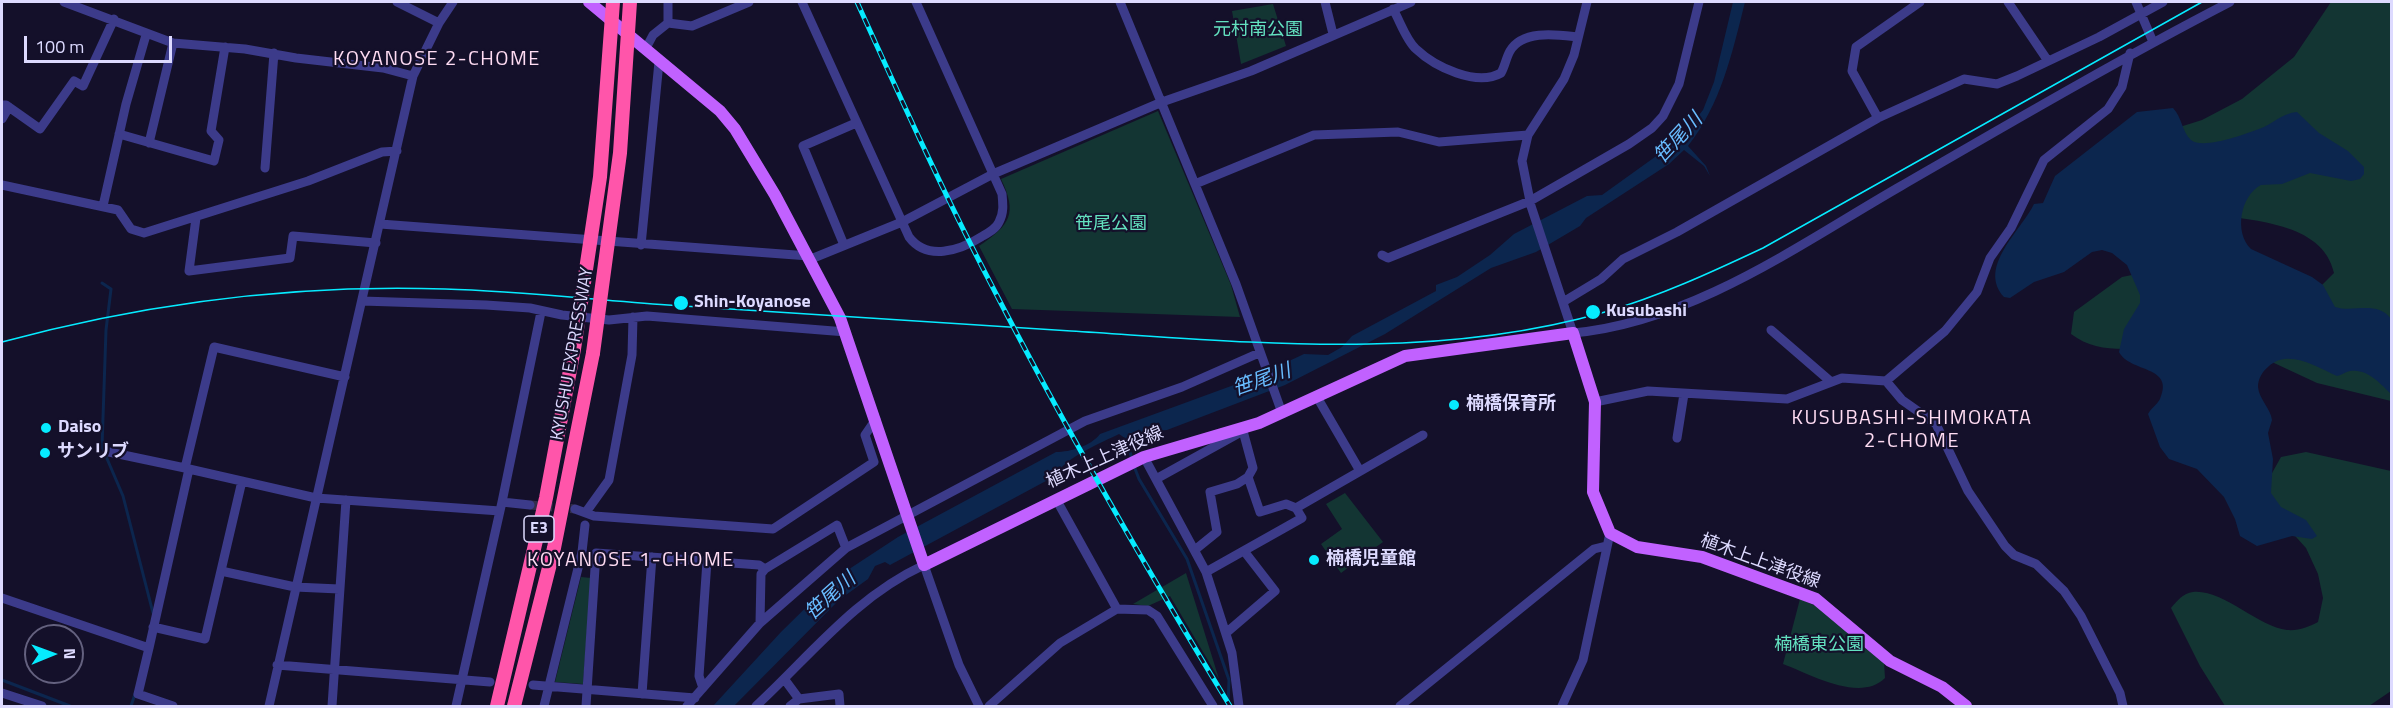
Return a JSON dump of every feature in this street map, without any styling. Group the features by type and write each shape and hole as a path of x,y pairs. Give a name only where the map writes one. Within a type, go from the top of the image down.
{"highway":[{"name":"KYUSHU EXPRESSWAY","path":"497,706 546,498 574,349 600,177 613,2"},
{"name":"KYUSHU EXPRESSWAY","path":"514,706 554,548 593,353 620,153 630,2"}],"main road":[{"path":"589,2 720,111 735,129 810,258 846,332 923,562"},
{"path":"1573,333 1595,402 1593,492 1610,533"},
{"name":"植木上上津役線","path":"923,562 1144,457 1248,428 1281,408 1317,397 1406,356 1468,350 1573,333"},
{"name":"植木上上津役線","path":"1610,533 1636,547 1702,557 1816,599 1890,661 1942,687 1966,706"}],"street":[{"path":"64,2 173,43 274,53 382,68 413,76"},
{"path":"397,2 439,23"},
{"path":"269,706 413,76 439,23 453,2"},
{"path":"668,2 668,23"},
{"path":"645,50 653,35 668,23 692,26 749,2"},
{"path":"802,2 902,222 916,246 938,251 963,248 999,225 1003,211 1002,194 916,2"},
{"path":"1120,2 1236,284 1281,408"},
{"path":"1325,2 1333,34"},
{"path":"380,224 810,258 902,222 956,196 993,174 1162,102 1251,71 1411,2"},
{"path":"1587,2 1564,79 1528,135 1522,161 1530,203 1573,333 1599,331 1639,320 1730,283 2130,53 2230,2"},
{"path":"1382,255 1388,258 1415,249 1530,203 1629,144 1663,116 1679,84 1699,2"},
{"path":"1878,117 1852,70 1856,47 1920,2"},
{"path":"2008,2 2048,61"},
{"path":"2136,2 2153,42"},
{"path":"1561,298 1601,279 1623,259 1696,221 1878,117 1964,80 1997,84 2048,61 2163,2"},
{"path":"1393,9 1414,48 1451,71 1485,78 1501,73 1510,51 1516,44 1542,33 1578,37"},
{"path":"2,119 5,106 40,129 74,81 83,86 114,19"},
{"path":"103,206 119,134 146,34"},
{"path":"149,143 173,43"},
{"path":"119,134 214,161 219,140 210,131 225,47"},
{"path":"265,168 274,53"},
{"path":"1595,402 1648,391 1787,399 1842,378 1886,381 1945,331 1977,292 1990,258 2011,228 2044,160 2108,109 2122,87 2130,53"},
{"path":"641,245 659,62"},
{"path":"844,246 803,146 856,123"},
{"path":"1196,184 1314,135 1398,132 1439,142 1528,135"},
{"path":"2,185 118,210 131,229 137,233 144,233 196,218 382,152 397,151"},
{"path":"196,218 189,271 290,258 293,236 376,243"},
{"path":"362,301 486,305 609,320 647,316 846,332"},
{"path":"456,706 464,681 541,312"},
{"path":"586,513 609,480 632,355 633,317"},
{"path":"1771,330 1830,381"},
{"path":"173,706 138,694 214,347 345,377"},
{"path":"687,706 760,623 846,548 908,518 1085,421 1201,380 1260,355"},
{"path":"1886,381 1902,400 1936,424 1968,491 2005,546 2014,555 2036,564 2064,591 2081,616 2120,693 2123,706"},
{"path":"1677,438 1684,394"},
{"path":"1317,397 1360,471"},
{"path":"575,509 594,516 773,529 874,462 866,435 876,419"},
{"path":"1156,479 1248,428 1253,468 1248,477 1237,484 1210,492 1217,532 1196,549"},
{"path":"1296,508 1423,435"},
{"path":"109,452 316,498 501,506 530,505"},
{"path":"1144,457 1196,549 1206,572 1226,633 1241,704"},
{"path":"1206,572 1302,518 1296,508 1286,504 1260,512 1248,477"},
{"path":"153,627 205,639 242,481"},
{"path":"1056,499 1117,609"},
{"path":"332,706 346,500"},
{"path":"544,706 582,552 585,525"},
{"path":"760,623 761,574 765,568 837,525 846,548"},
{"path":"1562,706 1583,660 1610,533"},
{"path":"1400,706 1594,549 1606,546"},
{"path":"1226,633 1275,591 1244,551"},
{"path":"582,552 759,565 765,568"},
{"path":"586,706 596,553"},
{"path":"642,694 652,557"},
{"path":"703,688 699,676 707,561"},
{"path":"756,706 785,680 833,629 865,601 894,579 923,562 959,665 979,706"},
{"path":"221,571 295,587 339,589"},
{"path":"2,598 149,648"},
{"path":"989,706 1060,643 1117,609 1148,610 1157,616 1213,706"},
{"path":"277,665 490,682"},
{"path":"785,680 799,699"},
{"path":"533,685 695,698"},
{"path":"2,693 42,706"},
{"path":"790,706 799,699 839,694 840,706"}],"green space":[{"path":"2331,2 2391,2 2391,401 2317,383 2229,342 2314,293 2334,273 2327,256 2315,243 2300,233 2282,226 2207,213 2148,137 2202,120 2242,99 2294,57"},
{"name":"元村南公園","path":"1273,4 1286,46 1241,64 1232,11"},
{"name":"笹尾公園","path":"1158,111 1231,285 1240,317 1012,309 979,246 998,232 1008,218 1009,201 1001,179"},
{"path":"2142,273 2153,275 2124,349 2096,346 2071,334 2074,312 2122,277"},
{"path":"2306,452 2391,471 2391,691 2369,706 2225,706 2200,666 2171,608 2186,594 2204,593 2216,596 2264,622 2287,630 2296,630 2318,622 2323,598 2318,574 2306,548 2277,516 2267,482 2281,457"},
{"path":"1345,493 1383,542 1341,573 1321,544 1342,529 1326,504"},
{"path":"1186,573 1219,679 1170,596 1148,606 1133,604"},
{"path":"581,577 591,578 583,684 555,682"},
{"name":"楠橋東公園","path":"1800,599 1818,607 1884,662 1885,678 1875,685 1862,688 1849,687 1783,664"}],"water":[{"name":"笹尾川","path":"1733,2 1745,2 1730,59 1709,113 1688,146 1706,166 1710,176 1704,166 1684,150 1669,164 1586,218 1580,226 1536,252 1491,268 1385,334 1285,385 1167,430 1145,432 1132,443 1119,434 1094,446 1066,463 1057,475 890,565 885,562 875,566 868,579 839,600 734,706 713,706 781,632 837,577 898,537 1056,452 1080,448 1100,434 1253,378 1304,354 1328,355 1342,347 1352,336 1436,291 1436,285 1457,277 1490,255 1514,234 1587,196 1602,195 1680,139 1703,110 1714,82"},
{"path":"2173,108 2188,137 2197,143 2214,142 2244,134 2264,127 2287,114 2297,112 2319,133 2348,151 2364,167 2364,174 2360,179 2351,181 2310,173 2282,184 2261,185 2248,197 2242,215 2242,234 2251,249 2312,277 2323,285 2335,307 2372,308 2385,313 2391,319 2391,394 2368,374 2350,371 2337,376 2311,364 2293,359 2276,362 2262,373 2260,378 2259,391 2272,420 2268,433 2273,459 2271,493 2281,507 2306,520 2317,536 2312,539 2292,536 2257,546 2240,536 2235,519 2224,497 2197,469 2169,459 2160,447 2148,414 2160,399 2163,388 2161,380 2157,375 2125,359 2119,352 2124,329 2140,303 2140,295 2127,265 2112,253 2102,250 2092,252 2064,272 2034,282 2010,298 2004,297 1997,285 1995,274 2004,249 2034,204 2043,203 2055,176 2137,112"}],"waterway":[{"path":"102,283 111,289 106,330 102,447 123,496 153,613"},
{"path":"1125,434 1132,459"},
{"path":"1134,466 1139,479 1187,559 1229,680 1228,706"},
{"path":"2,680 70,706"},
{"path":"131,706 135,694"}],"tunnel":[{"path":"530,505 575,509"}],"tram line":[{"path":"2,342 111,317 221,299 277,293 389,288 501,292 769,312 1272,343 1407,343 1473,338 1539,328 1605,312 1646,299 1763,248 2202,2"}],"railway":[{"path":"857,2 939,179 1019,338 1107,497 1230,706"}],"place":[{"name":"Shin-Koyanose","path":"681,303"},
{"name":"Kusubashi","path":"1593,312"},
{"name":"楠橋保育所","path":"1454,405"},
{"name":"Daiso","path":"46,428"},
{"name":"サンリブ","path":"45,453"},
{"name":"楠橋児童館","path":"1314,560"}],"district":[{"name":"KOYANOSE 2-CHOME","path":"437,60"},
{"name":"KUSUBASHI-SHIMOKATA 2-CHOME","path":"1912,430"},
{"name":"KOYANOSE 1-CHOME","path":"631,561"}]}
